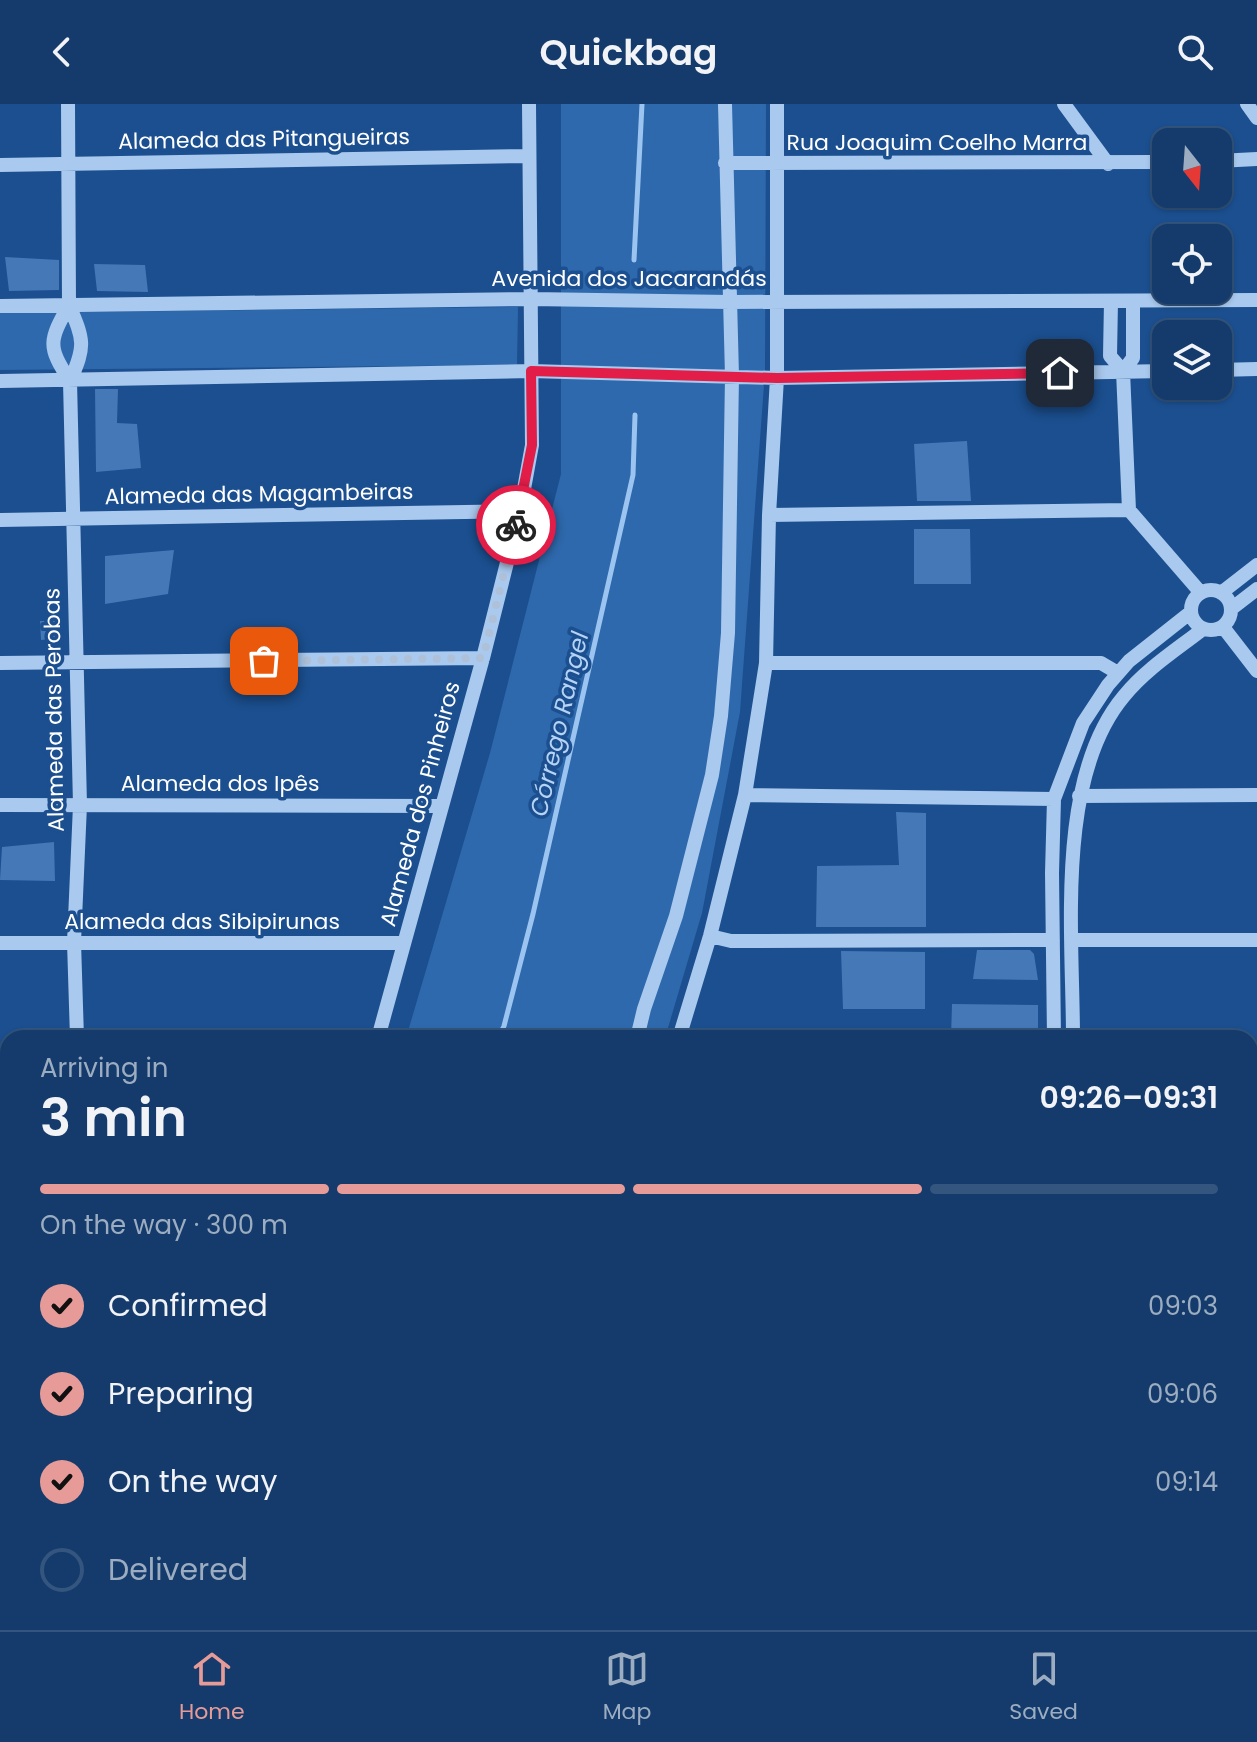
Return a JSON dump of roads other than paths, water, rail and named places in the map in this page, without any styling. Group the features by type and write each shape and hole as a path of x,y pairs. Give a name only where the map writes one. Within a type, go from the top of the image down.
{"street":[{"name":"Alameda das Perobas","path":"68,104 69,305 81,334 82,346 81,357 70,381 80,805 74,942 77,1030"},
{"name":"Alameda dos Pinheiros","path":"380,1030 483,658 520,511 532,445 529,104"},
{"path":"639,1030 676,916 705,806 721,716 728,633 732,376 725,104"},
{"path":"725,163 776,164 777,104"},
{"path":"1064,104 1108,164"},
{"path":"1247,104 1257,118"},
{"name":"Alameda das Pitangueiras","path":"0,165 529,156"},
{"path":"1232,160 1257,159"},
{"name":"Rua Joaquim Coelho Marra","path":"681,1030 710,936 745,795 766,663 769,515 777,378 776,164 1152,162"},
{"name":"Avenida dos Jacarandás","path":"0,306 531,299 730,302 1257,300"},
{"path":"1111,301 1110,356 1123,371 1129,510 1201,593"},
{"path":"1123,371 1133,358 1133,301"},
{"name":"Alameda das Perobas","path":"69,305 54,332 53,345 54,358 70,381"},
{"path":"1232,370 1257,369"},
{"path":"0,381 531,371 777,378 1152,371"},
{"path":"769,515 1129,510"},
{"name":"Alameda das Magambeiras","path":"0,520 520,511"},
{"path":"1221,593 1257,565"},
{"path":"1231,609 1257,589"},
{"path":"1207,591 1221,593 1226,597 1231,615 1223,627 1210,631 1203,629 1193,619 1191,612 1195,598 1207,591"},
{"path":"1054,1030 1054,799 1083,723 1118,673 1191,612"},
{"path":"1223,627 1257,671"},
{"path":"1073,1030 1073,872 1079,796 1085,768 1099,734 1123,697 1142,676 1203,629"},
{"path":"0,663 483,658"},
{"path":"766,663 1101,663 1118,673"},
{"path":"745,795 1054,799"},
{"path":"1079,796 1257,795"},
{"name":"Alameda dos Ipês","path":"0,805 441,806"},
{"path":"710,936 731,941 1053,940"},
{"path":"1073,940 1257,940"},
{"name":"Alameda das Sibipirunas","path":"0,943 404,943"}],"waterway":[{"name":"Córrego Rangel","path":"634,260 642,104"},
{"name":"Córrego Rangel","path":"502,1030 533,914 633,475 635,415"}]}
